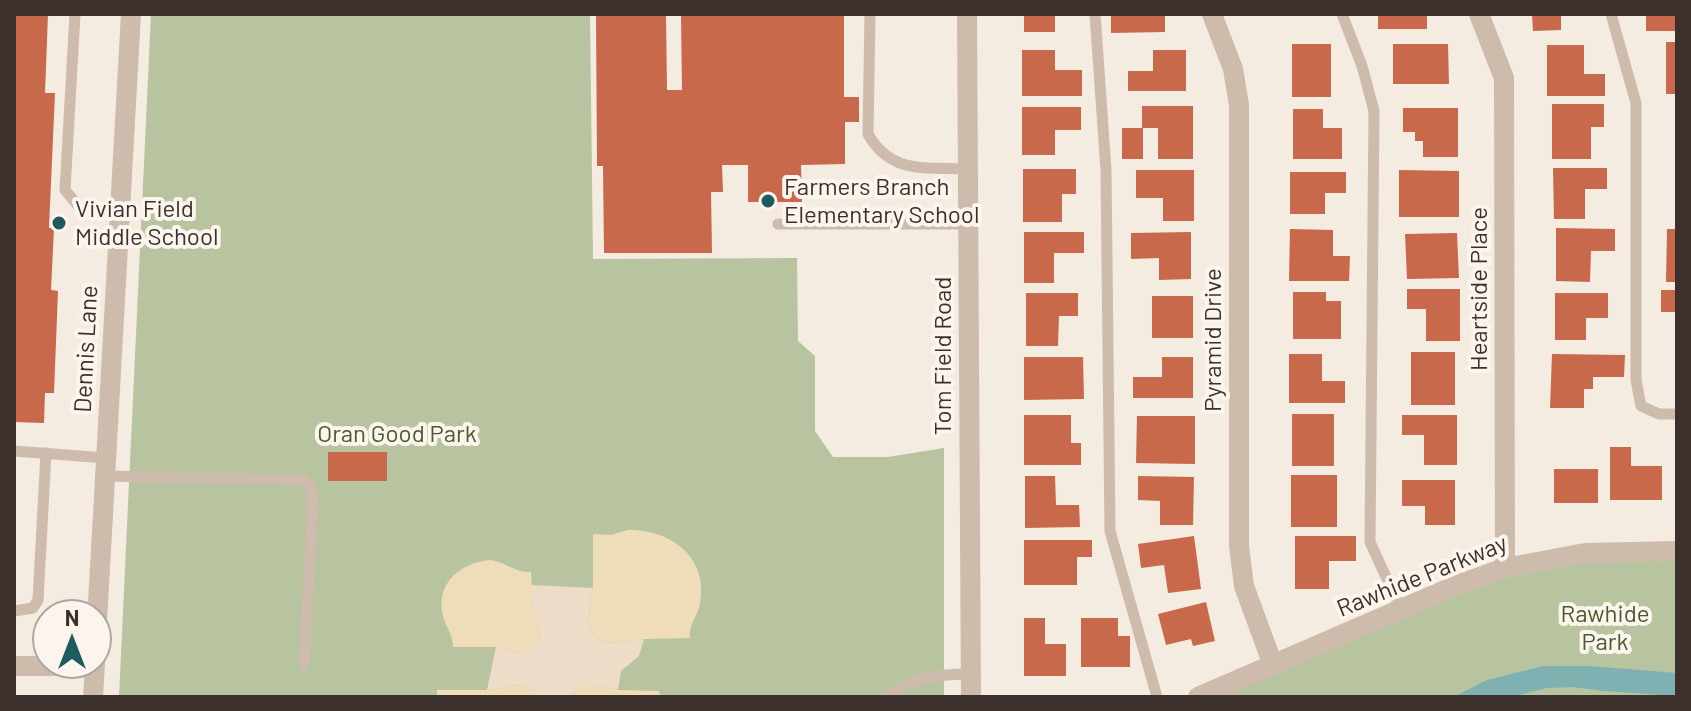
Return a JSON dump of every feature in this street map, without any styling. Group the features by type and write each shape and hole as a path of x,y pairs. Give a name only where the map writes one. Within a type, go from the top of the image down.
{"street":[{"name":"Dennis Lane","path":"98,599 131,14"},
{"name":"Tom Field Road","path":"967,14 971,697"},
{"name":"Pyramid Drive","path":"1212,14 1233,69 1239,105 1239,546 1244,586 1273,665"},
{"name":"Heartside Place","path":"1479,14 1504,78 1505,568"},
{"name":"Rawhide Parkway","path":"1198,697 1457,585 1505,568 1585,553 1677,551"}],"lane":[{"path":"75,14 65,190 80,208 120,211"},
{"path":"870,14 868,134 877,150 895,163 968,169"},
{"path":"1095,14 1106,170 1110,531 1157,697"},
{"path":"1342,14 1362,66 1374,111 1370,542 1401,610"},
{"path":"1611,14 1636,103 1636,380 1641,406 1659,414 1677,414"},
{"path":"778,224 968,224"},
{"path":"14,451 46,453 106,467 303,480 311,488 313,507 304,664"},
{"path":"14,611 33,608 38,600 46,453"},
{"path":"886,697 907,683 936,674 971,674"}],"green space":[{"name":"Oran Good Park","path":"151,14 590,14 593,259 797,258 798,341 815,356 815,431 833,457 888,457 944,448 944,697 119,697"},
{"name":"Rawhide Park","path":"1677,557 1677,697 1209,697 1504,572 1585,558"}],"sand":[{"path":"628,530 658,534 683,548 692,559 701,586 700,603 690,629 690,638 603,644 587,627 593,588 593,534 611,535"},
{"path":"491,560 531,572 533,610 540,637 525,654 496,647 453,647 443,616 443,594 447,584 470,565"},
{"path":"523,684 537,697 437,697 437,690 487,690"},
{"path":"584,684 618,690 659,691 660,697 570,697"}],"shaded area":[{"path":"531,585 593,588 587,627 603,644 644,639 639,656 621,671 618,690 584,684 570,697 537,697 523,684 487,690 496,647 525,654 540,637"}],"water":[{"path":"1543,666 1590,666 1677,673 1677,696 1572,687 1547,688 1511,697 1453,697 1487,680"}],"building":[{"path":"14,14 48,14 45,93 55,93 49,228 54,228 51,290 58,291 54,393 45,393 44,423 14,422"},
{"path":"596,14 666,14 667,90 682,90 681,14 844,14 844,97 859,97 859,122 845,122 845,164 801,165 802,202 748,202 748,165 722,165 723,192 711,192 712,253 604,253 603,166 597,166"},
{"path":"1024,14 1055,14 1055,32 1024,32"},
{"path":"1111,14 1165,14 1165,32 1111,33"},
{"path":"1378,14 1427,14 1427,29 1378,29"},
{"path":"1532,14 1561,14 1561,30 1533,31"},
{"path":"1646,14 1677,14 1677,31 1646,31"},
{"path":"1666,42 1677,42 1677,94 1666,94"},
{"path":"1292,44 1331,44 1331,97 1292,97"},
{"path":"1393,44 1448,44 1449,84 1393,84"},
{"path":"1547,45 1584,45 1584,74 1605,74 1605,96 1547,96"},
{"path":"1022,50 1055,50 1055,70 1082,70 1082,96 1022,96"},
{"path":"1153,50 1186,50 1186,91 1128,91 1128,71 1153,71"},
{"path":"1552,104 1604,104 1604,127 1591,127 1591,159 1552,159"},
{"path":"1142,106 1193,106 1193,159 1158,159 1158,128 1143,128 1143,159 1122,159 1122,128 1142,128"},
{"path":"1022,107 1081,107 1081,130 1055,130 1055,155 1022,155"},
{"path":"1403,108 1458,108 1458,157 1423,157 1423,141 1415,141 1415,132 1403,132"},
{"path":"1293,109 1323,109 1323,128 1342,128 1342,159 1293,159"},
{"path":"1553,168 1607,168 1607,189 1585,189 1585,219 1554,219"},
{"path":"1023,169 1076,169 1076,194 1062,194 1062,222 1023,222"},
{"path":"1136,170 1194,170 1194,221 1163,221 1163,198 1136,198"},
{"path":"1399,170 1459,171 1459,217 1399,217"},
{"path":"1290,172 1346,172 1346,193 1325,193 1325,214 1290,214"},
{"path":"1556,228 1615,229 1615,251 1591,251 1590,282 1556,281"},
{"path":"1290,229 1333,230 1333,256 1350,256 1349,281 1289,281"},
{"path":"1667,229 1677,229 1677,282 1666,282"},
{"path":"1024,232 1084,232 1084,253 1054,253 1054,283 1024,283"},
{"path":"1191,232 1191,279 1159,280 1159,258 1131,259 1131,233"},
{"path":"1457,233 1459,278 1407,279 1405,234"},
{"path":"1407,289 1460,289 1460,341 1426,341 1426,309 1407,309"},
{"path":"1661,290 1677,290 1677,312 1661,312"},
{"path":"1293,292 1326,292 1326,301 1341,301 1341,339 1293,339"},
{"path":"1026,293 1078,293 1078,316 1059,316 1058,346 1026,346"},
{"path":"1555,293 1608,293 1608,318 1586,318 1586,340 1555,340"},
{"path":"1152,296 1193,296 1193,338 1152,338"},
{"path":"1411,352 1455,352 1455,405 1411,405"},
{"path":"1289,354 1322,354 1322,381 1345,381 1345,403 1289,403"},
{"path":"1552,354 1625,355 1624,377 1593,377 1593,389 1584,389 1584,408 1550,408"},
{"path":"1024,357 1083,357 1084,399 1024,400"},
{"path":"1162,357 1193,357 1193,398 1133,398 1133,377 1162,377"},
{"path":"1292,414 1334,414 1334,466 1292,466"},
{"path":"1024,415 1071,415 1071,443 1081,443 1081,465 1024,465"},
{"path":"1402,415 1457,415 1457,465 1424,465 1424,435 1402,435"},
{"path":"1137,416 1195,416 1195,464 1136,463"},
{"path":"1610,447 1631,447 1631,466 1662,466 1662,500 1610,500"},
{"path":"328,452 387,452 387,481 328,481"},
{"path":"1554,469 1598,469 1598,503 1554,503"},
{"path":"1291,475 1337,475 1337,527 1291,527"},
{"path":"1025,476 1055,476 1056,505 1079,505 1080,527 1025,528"},
{"path":"1138,476 1194,477 1193,525 1160,525 1160,501 1138,500"},
{"path":"1402,480 1455,480 1455,525 1425,525 1425,506 1402,506"},
{"path":"1194,536 1201,589 1168,593 1164,565 1141,568 1138,544"},
{"path":"1295,536 1356,536 1356,561 1329,561 1329,589 1295,589"},
{"path":"1024,540 1092,540 1092,557 1077,557 1077,585 1024,585"},
{"path":"1206,602 1215,641 1193,646 1191,639 1166,645 1158,614"},
{"path":"1024,618 1045,618 1045,644 1066,644 1066,676 1024,676"},
{"path":"1081,618 1118,618 1118,636 1130,636 1130,667 1081,667"}],"place":[{"name":"Farmers Branch Elementary School","path":"768,201"},
{"name":"Vivian Field Middle School","path":"59,223"}]}
